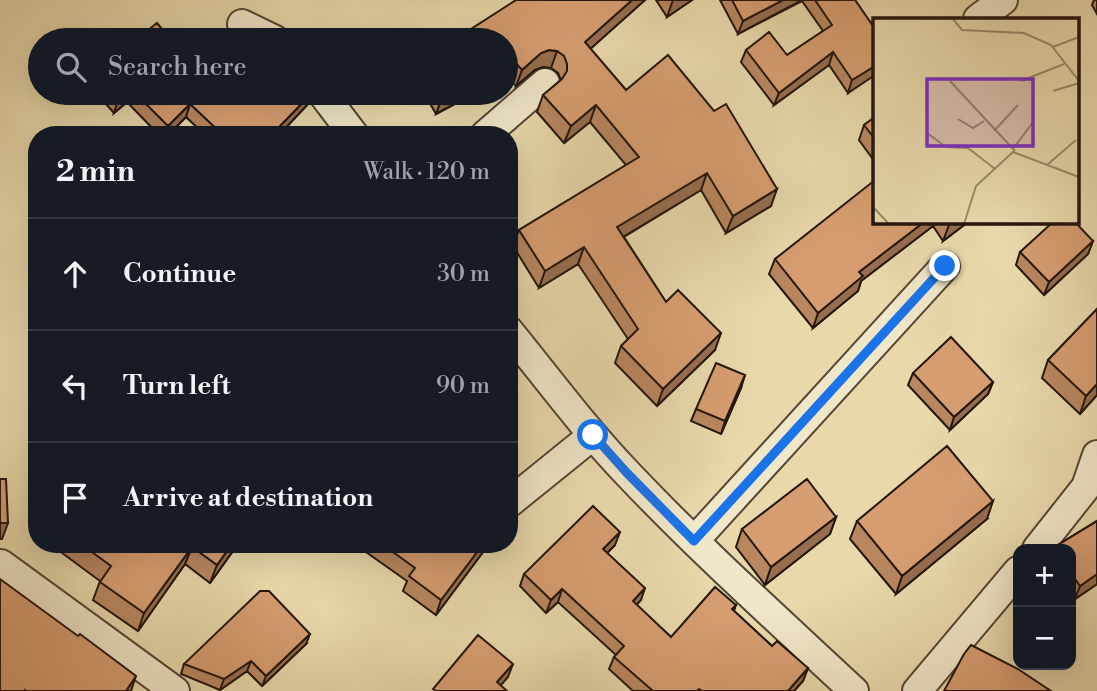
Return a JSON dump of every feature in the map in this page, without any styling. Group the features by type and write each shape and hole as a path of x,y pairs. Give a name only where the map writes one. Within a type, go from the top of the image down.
{"street":[{"path":"979,18 1003,0"},
{"path":"242,24 250,28"},
{"path":"495,126 545,83"},
{"path":"331,105 347,126"},
{"path":"694,541 945,266"},
{"path":"518,342 627,473 694,541 854,691"},
{"path":"518,496 593,435"},
{"path":"1041,544 1086,487 1097,455"},
{"path":"1,564 175,691"},
{"path":"918,691 1013,577"}],"building":[{"path":"516,0 632,0 585,42 626,90 668,55 714,111 726,104 777,189 733,216 707,173 617,227 666,302 678,290 721,333 663,389 621,346 638,329 584,247 545,271 519,230 639,157 596,105 571,126 543,95 562,79 567,71 564,56 549,50 541,53 522,70 518,66 518,28 472,28"},
{"path":"732,0 783,0 743,21"},
{"path":"815,0 855,0 873,26 873,67 852,80 833,52 779,93 746,50 769,32 787,55 832,25"},
{"path":"147,105 189,105 168,126"},
{"path":"191,105 300,105 280,126 213,126"},
{"path":"873,118 873,136 864,125"},
{"path":"873,182 873,224 921,224 859,272 863,276 818,313 775,259"},
{"path":"1051,224 1077,224 1093,241 1049,282 1020,252"},
{"path":"1097,309 1097,384 1086,396 1048,360"},
{"path":"951,337 993,382 954,417 913,373"},
{"path":"716,363 745,375 725,421 696,409"},
{"path":"947,446 993,501 902,576 857,521"},
{"path":"0,479 6,479 8,523 0,523"},
{"path":"807,479 836,517 771,567 742,529"},
{"path":"593,506 620,532 603,549 645,588 633,601 671,637 715,587 736,605 732,609 772,646 777,641 808,668 788,691 653,691 614,657 624,646 562,589 551,600 524,574"},
{"path":"1097,521 1097,574 1080,586 1076,580 1076,544 1060,544"},
{"path":"93,553 188,553 144,613 100,582 111,566"},
{"path":"200,553 226,553 217,565"},
{"path":"394,553 476,553 441,600 409,576 415,568"},
{"path":"0,579 136,676 126,691 0,691"},
{"path":"260,591 269,591 310,634 266,676 251,661 224,679 184,664"},
{"path":"478,635 513,664 497,682 507,691 433,689"},
{"path":"971,645 1013,666 1013,670 1020,670 1051,691 944,691"}],"route":[{"path":"593,435 694,541 945,266"}]}
